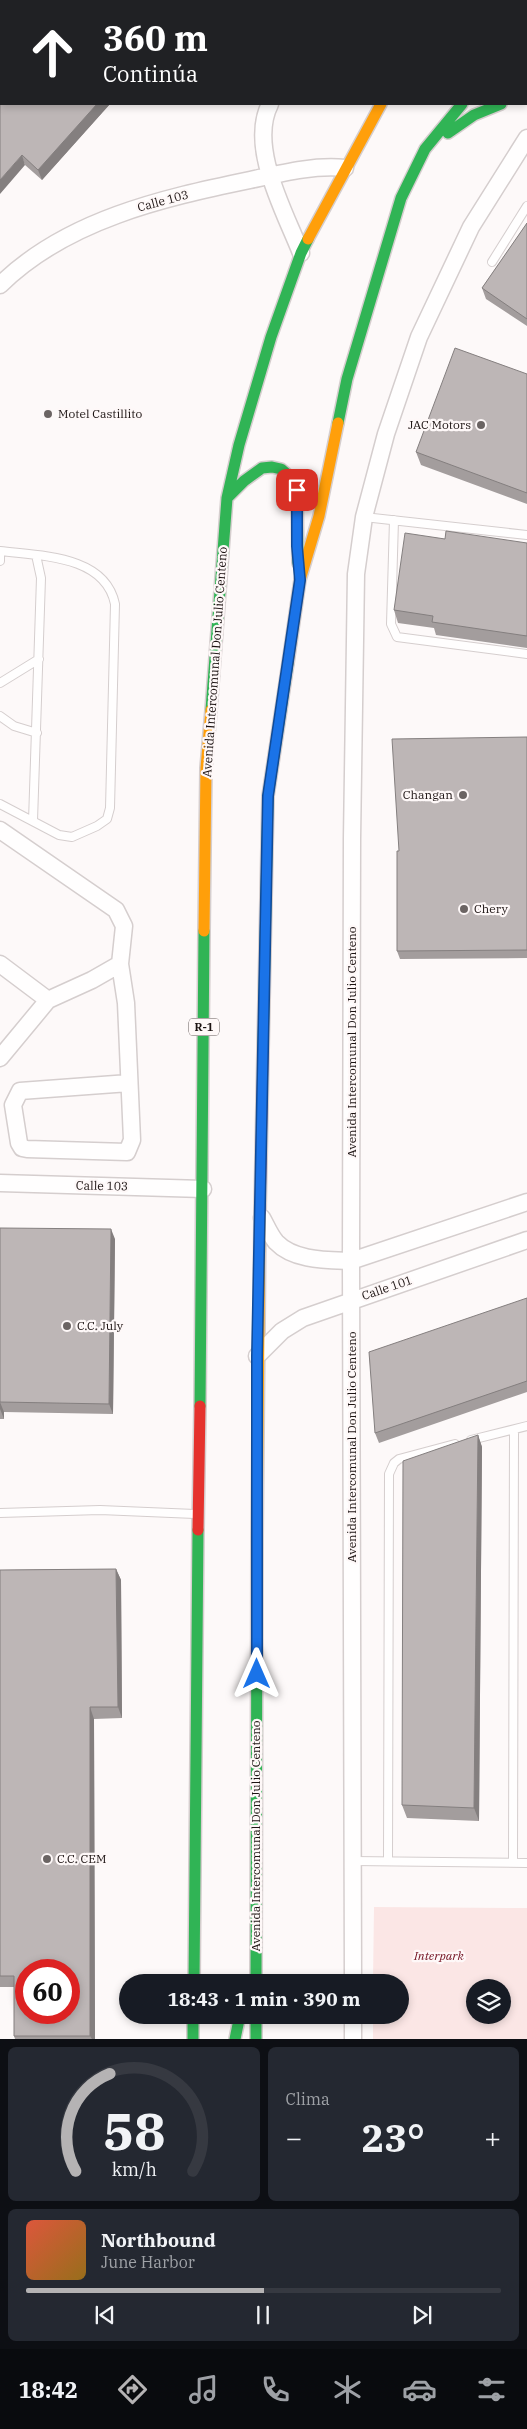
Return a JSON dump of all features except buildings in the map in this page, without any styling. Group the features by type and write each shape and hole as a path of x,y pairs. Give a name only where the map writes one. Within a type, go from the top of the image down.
{"main road":[{"name":"Avenida Intercomunal Don Julio Centeno","path":"194,1974 206,768 227,498 239,445 271,337 302,253 345,168 380,105"},
{"name":"Avenida Intercomunal Don Julio Centeno","path":"256,1974 257,1356 262,1218 264,926 268,796 300,580 319,516 347,379 401,198 425,149 461,105"},
{"path":"425,149 474,115 499,105"},
{"path":"227,498 256,470 268,467 282,469 293,480 297,490 297,546 300,580"},
{"path":"246,1974 256,1912"},
{"path":"193,2024 193,2039"},
{"path":"235,2039 238,2024"},
{"path":"256,2024 256,2039"}],"street":[{"path":"270,105 265,114 263,144 270,176 302,253"},
{"name":"Avenida Intercomunal Don Julio Centeno","path":"353,1974 351,1261 352,839 356,574 364,517 386,434 419,337 471,227 527,138"},
{"name":"Calle 103","path":"0,285 46,250 85,227 140,206 211,188 270,176 324,166 345,168"},
{"path":"0,830 116,910 124,926 120,964 126,1003 132,1140 127,1152 27,1149 22,1148 19,1143 12,1105 20,1091 129,1083"},
{"path":"0,964 48,1000"},
{"path":"0,1058 48,1000 120,964"},
{"name":"Calle 103","path":"0,1183 203,1189"},
{"path":"262,1218 275,1241 290,1253 322,1260 351,1261 527,1202"},
{"name":"Calle 101","path":"257,1356 282,1331 303,1318 527,1240"},
{"path":"353,2024 353,2039"}],"lane":[{"path":"492,262 527,206"},
{"path":"364,517 527,535"},
{"path":"394,520 391,624 397,637 527,654"},
{"path":"0,561 0,551 50,556 88,567 112,590 115,604 110,808 107,819 97,826 72,837 59,835 0,804"},
{"path":"33,821 41,578 36,555"},
{"path":"0,683 39,659"},
{"path":"0,716 14,726 37,733"},
{"path":"388,1861 389,1474 394,1463 411,1454 527,1426"},
{"path":"512,1862 514,1430"},
{"path":"0,1513 100,1510 200,1514"},
{"path":"353,1861 527,1863"}],"green space":[{"name":"Interpark","path":"374,1907 527,1908 527,2039 373,2039 373,2024 409,2024 409,1974 373,1974"}],"traffic: fast":[{"path":"338,423 347,379 401,198 425,149 461,105"},
{"path":"448,133 474,115 499,105"},
{"path":"211,710 227,498 239,445 271,337 301,253 308,239"},
{"path":"227,498 244,481 262,468 272,467 281,469 289,476 297,490 298,563"},
{"path":"263,1051 268,796 288,663"},
{"path":"200,1406 204,931"},
{"path":"194,1974 198,1530"},
{"path":"256,1974 257,1540"},
{"path":"193,2024 193,2039"},
{"path":"235,2039 238,2024"},
{"path":"256,2024 256,2039"}],"traffic: slow":[{"path":"308,239 380,105"},
{"path":"288,663 300,580 319,516 338,423"},
{"path":"204,931 206,768 211,710"},
{"path":"257,1540 260,1213"}],"traffic: jam":[{"path":"260,1213 263,1051"},
{"path":"198,1530 200,1406"}],"place":[{"name":"Motel Castillito","path":"48,414"},
{"name":"JAC Motors","path":"481,425"},
{"name":"Changan","path":"463,795"},
{"name":"Chery","path":"464,909"},
{"name":"C.C. July","path":"67,1326"},
{"name":"C.C. CEM","path":"47,1859"}],"route":[{"path":"257,1674 257,1356 262,1218 264,926 268,796 300,580 297,546 297,490"}]}
